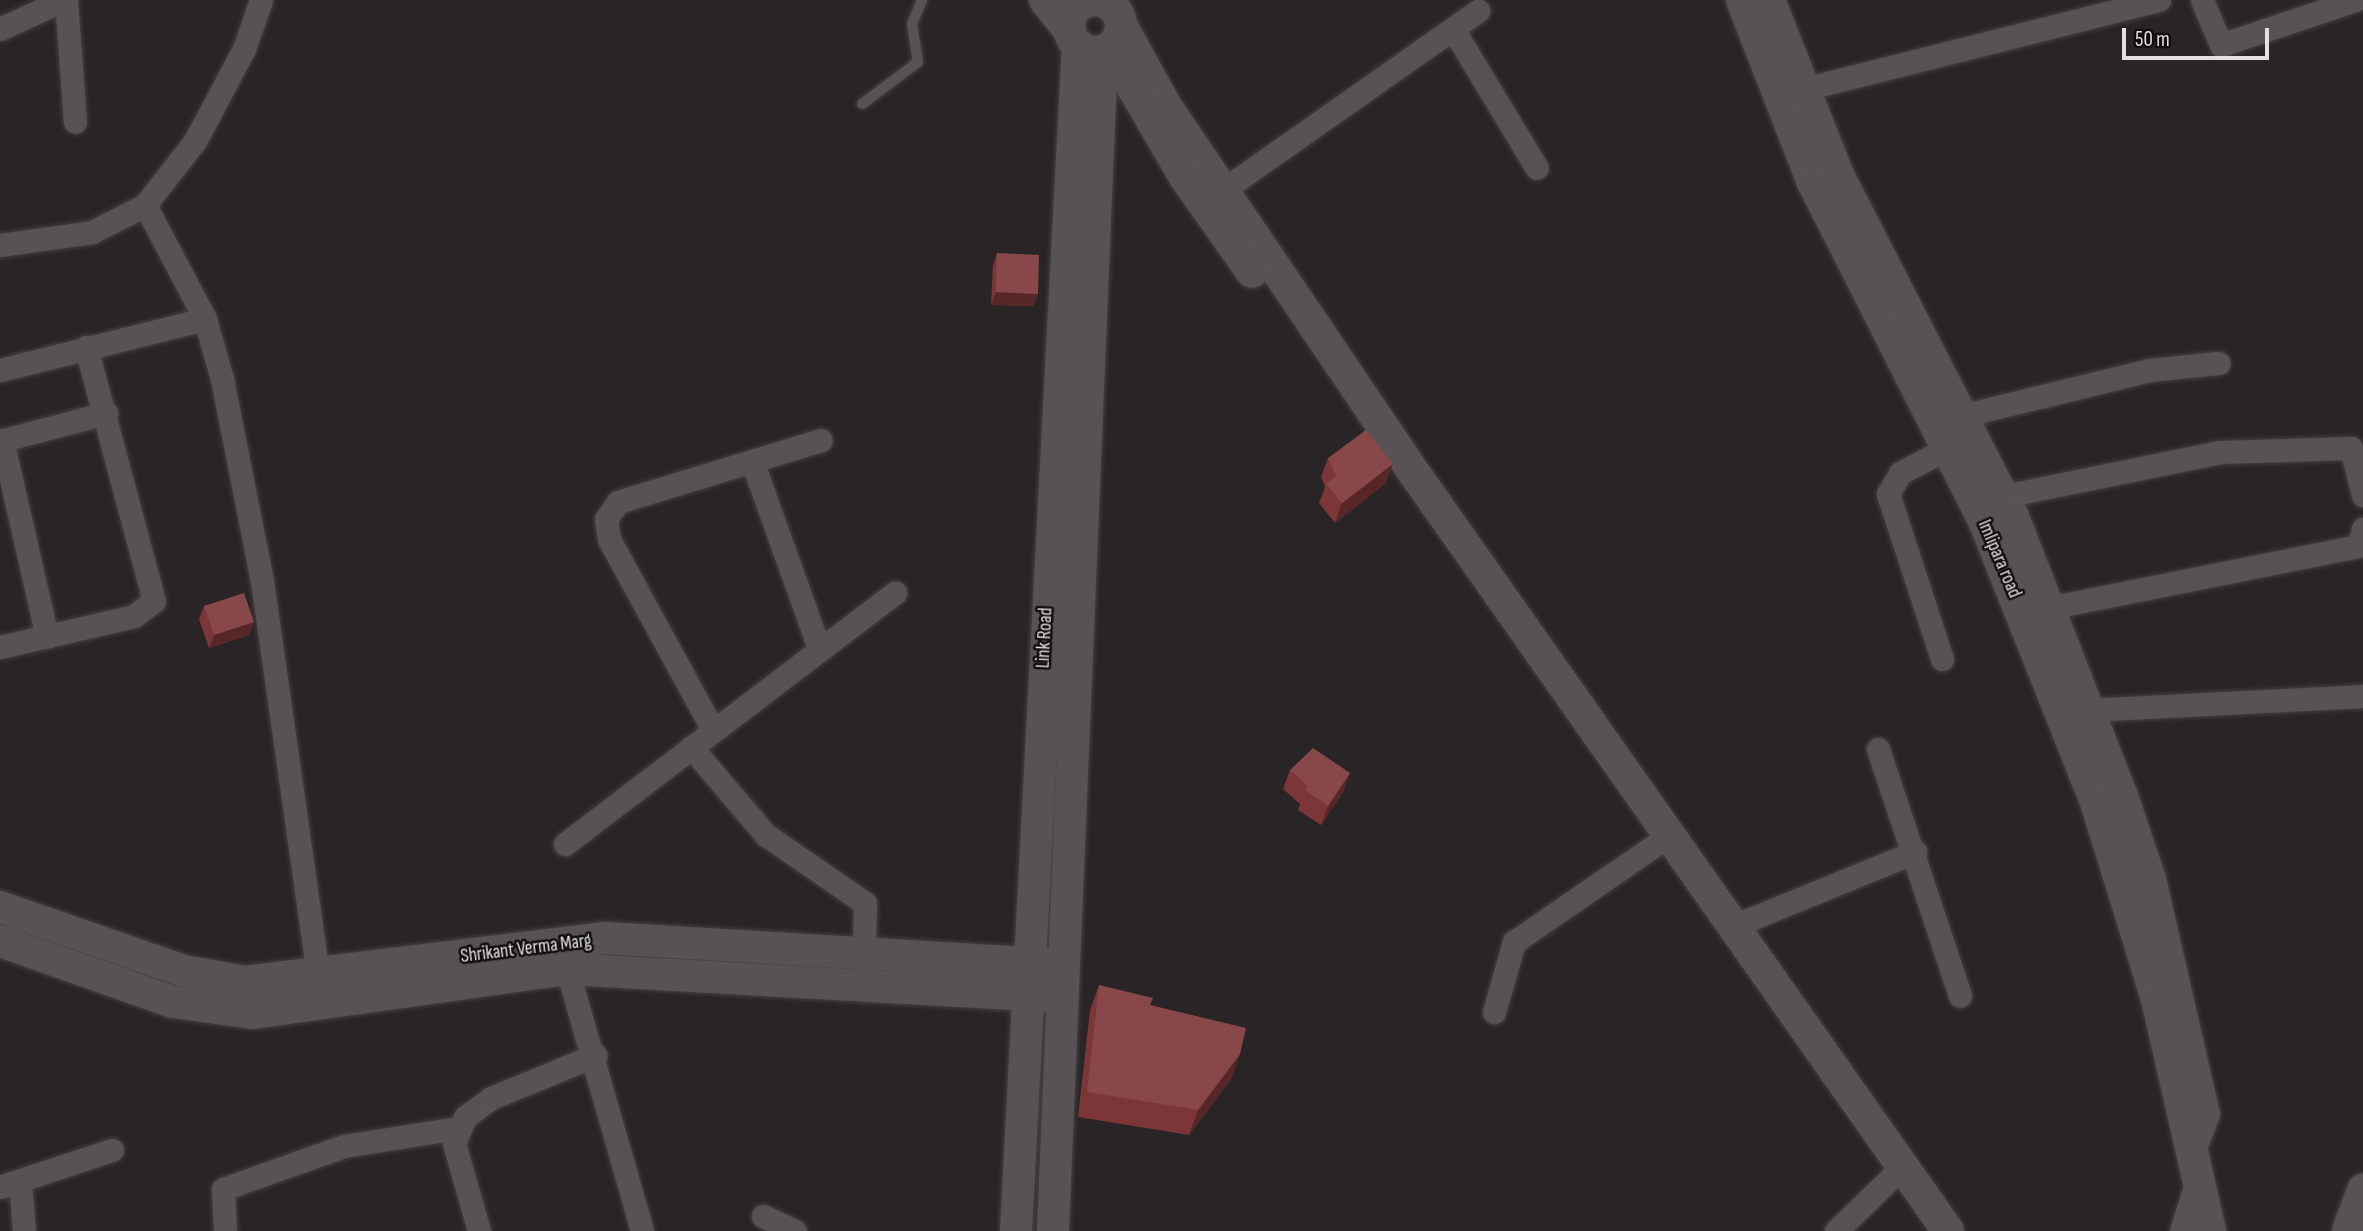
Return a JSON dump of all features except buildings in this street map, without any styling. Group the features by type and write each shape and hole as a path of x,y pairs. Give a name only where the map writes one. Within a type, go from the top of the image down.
{"street":[{"path":"0,30 64,0 75,121"},
{"path":"0,245 92,232 145,205 195,141 244,48 261,0"},
{"path":"1045,0 1094,20 1223,190 1731,927 1896,1172 1928,1231"},
{"name":"Imlipara road","path":"1742,0 1813,182 1948,448 2088,710 2150,878 2204,1115 2194,1140"},
{"name":"Imlipara road","path":"1769,0 1837,173 1965,415 2004,496 2036,611 2126,887 2182,1116 2194,1140 2210,1231"},
{"path":"1804,89 2159,0"},
{"path":"2202,0 2221,45 2355,0"},
{"path":"1223,190 1478,11"},
{"path":"1094,20 1185,177 1655,845 1896,1172 1948,1231"},
{"name":"Link Road","path":"1053,1231 1065,965 1094,20"},
{"name":"Link Road","path":"1016,1231 1026,978 1094,20"},
{"path":"1452,29 1537,168"},
{"path":"145,205 205,319 262,581 318,976"},
{"path":"0,370 205,319"},
{"path":"0,647 134,616 154,601 106,413 86,347"},
{"path":"1965,415 2149,370 2219,363"},
{"path":"47,637 1,440 106,413"},
{"path":"713,730 610,539 606,519 618,502 821,440"},
{"path":"1942,659 1888,494 1900,473 1948,448"},
{"path":"2004,496 2220,452 2351,448 2363,495"},
{"path":"752,461 820,648"},
{"path":"2036,611 2359,546 2363,528"},
{"path":"565,844 895,593"},
{"path":"2088,710 2363,696"},
{"path":"691,747 766,835 865,903 864,952"},
{"path":"1878,749 1915,852 1960,996"},
{"path":"1494,1012 1514,942 1655,845"},
{"path":"1731,927 1915,852"},
{"name":"Shrikant Verma Marg","path":"0,907 184,971 244,982 318,976 606,939 864,952 1026,978 1063,999"},
{"name":"Shrikant Verma Marg","path":"0,941 173,1002 253,1013 567,969 1026,978 1065,965"},
{"path":"567,969 596,1055 642,1231"},
{"path":"479,1231 454,1143 458,1128 491,1098 596,1055"},
{"path":"225,1231 223,1189 344,1146 458,1128"},
{"path":"24,1231 10,1185 112,1150"},
{"path":"1836,1231 1896,1172"},
{"path":"2181,1231 2199,1174"},
{"path":"2348,1231 2363,1190"},
{"path":"763,1216 795,1231"}],"lane":[{"path":"862,104 918,62 912,24 922,0"}]}
